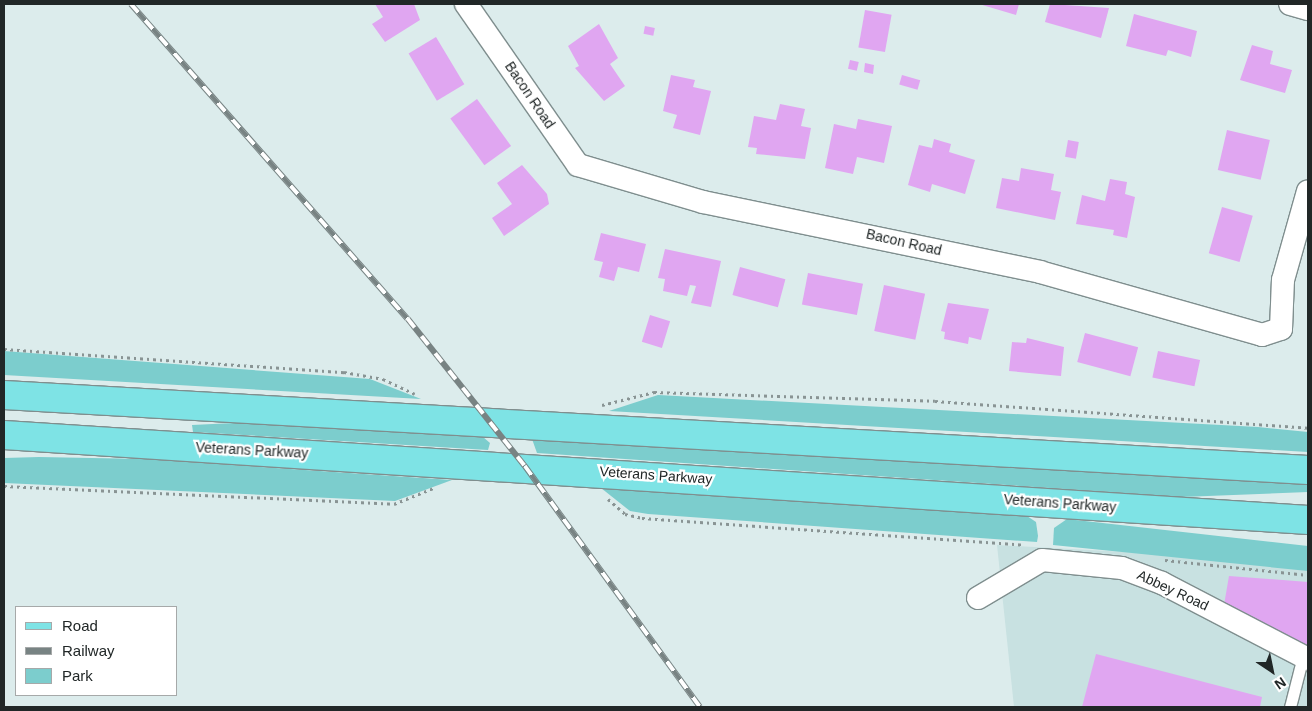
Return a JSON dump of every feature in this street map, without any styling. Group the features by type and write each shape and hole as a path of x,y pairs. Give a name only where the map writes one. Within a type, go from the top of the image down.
{"main road":[{"path":"4,395 1308,470"},
{"name":"Veterans Parkway","path":"4,435 1308,520"}],"street":[{"name":"Bacon Road","path":"466,4 578,165 703,202 1040,272 1262,335 1281,328 1283,280 1308,191"},
{"path":"1290,4 1308,9"},
{"name":"Abbey Road","path":"978,598 1042,560 1122,568 1162,583 1306,658"}],"lane":[{"path":"1290,707 1306,658"}],"path":[{"path":"4,349 344,372 383,379 422,395"},
{"path":"596,408 619,398 654,392 935,401 1308,428"},
{"path":"4,486 394,504 443,485"},
{"path":"601,493 625,514 642,518 1035,546"},
{"path":"1162,559 1308,575"}],"shaded area":[{"path":"997,545 1308,562 1308,707 1014,707"}],"green space":[{"path":"4,351 370,379 421,399 4,375"},
{"path":"658,395 1258,427 1308,432 1308,452 609,411"},
{"path":"255,422 483,437 490,443 488,450 193,432 192,425"},
{"path":"532,439 1308,480 1308,492 1182,497 537,453"},
{"path":"4,458 145,459 452,480 395,501 4,483"},
{"path":"601,488 1027,516 1036,522 1038,536 1037,542 648,514 630,511"},
{"path":"1067,519 1308,546 1308,571 1053,545 1054,528"}],"building":[{"path":"375,4 414,4 420,20 385,42 372,24 383,17"},
{"path":"979,4 1019,4 1016,15"},
{"path":"1050,4 1109,8 1101,38 1045,22"},
{"path":"865,10 892,15 885,52 858,47"},
{"path":"1134,14 1197,31 1191,57 1168,50 1166,56 1126,46"},
{"path":"599,24 618,58 610,64 625,86 604,101 575,68 579,66 568,46"},
{"path":"645,26 655,28 653,36 643,34"},
{"path":"436,37 464,84 437,101 409,53"},
{"path":"1252,45 1273,51 1270,64 1292,70 1285,93 1240,80"},
{"path":"850,60 859,62 857,71 848,69"},
{"path":"865,63 874,65 873,74 864,72"},
{"path":"671,75 695,80 693,87 711,91 700,135 673,128 677,115 663,111"},
{"path":"902,75 920,80 918,90 899,85"},
{"path":"477,99 511,146 484,165 450,118"},
{"path":"780,104 805,109 801,126 811,128 805,159 756,154 757,148 748,147 754,116 776,120"},
{"path":"858,119 892,126 884,163 857,157 853,174 825,168 834,124 856,129"},
{"path":"1227,130 1270,140 1261,180 1218,170"},
{"path":"934,139 951,144 949,152 975,160 965,194 932,184 930,192 908,185 919,145 932,148"},
{"path":"1068,140 1079,142 1076,159 1065,157"},
{"path":"522,165 547,194 549,204 504,236 492,218 512,204 497,183"},
{"path":"1021,168 1054,174 1051,190 1061,192 1055,220 996,208 1002,178 1019,181"},
{"path":"1110,179 1127,182 1125,194 1135,197 1127,238 1113,235 1114,230 1076,224 1082,195 1105,201"},
{"path":"1222,207 1253,216 1240,262 1209,253"},
{"path":"601,233 646,244 639,272 618,267 614,281 599,277 603,262 594,260"},
{"path":"665,249 721,261 711,307 691,303 696,286 690,285 687,296 663,291 665,279 658,278"},
{"path":"740,267 785,279 778,307 732,295"},
{"path":"808,273 863,284 857,315 802,304"},
{"path":"884,285 925,294 915,340 874,331"},
{"path":"948,303 989,309 981,340 969,337 968,344 944,339 945,332 941,331"},
{"path":"650,315 670,321 662,348 642,342"},
{"path":"1085,333 1138,347 1130,376 1077,362"},
{"path":"1027,338 1064,347 1061,376 1009,371 1012,342 1026,343"},
{"path":"1158,351 1200,360 1194,386 1152,377"},
{"path":"1229,576 1308,582 1308,649 1224,605"},
{"path":"1096,654 1262,697 1260,707 1082,707"}],"railway":[{"path":"131,4 408,319 525,466 700,707"}]}
